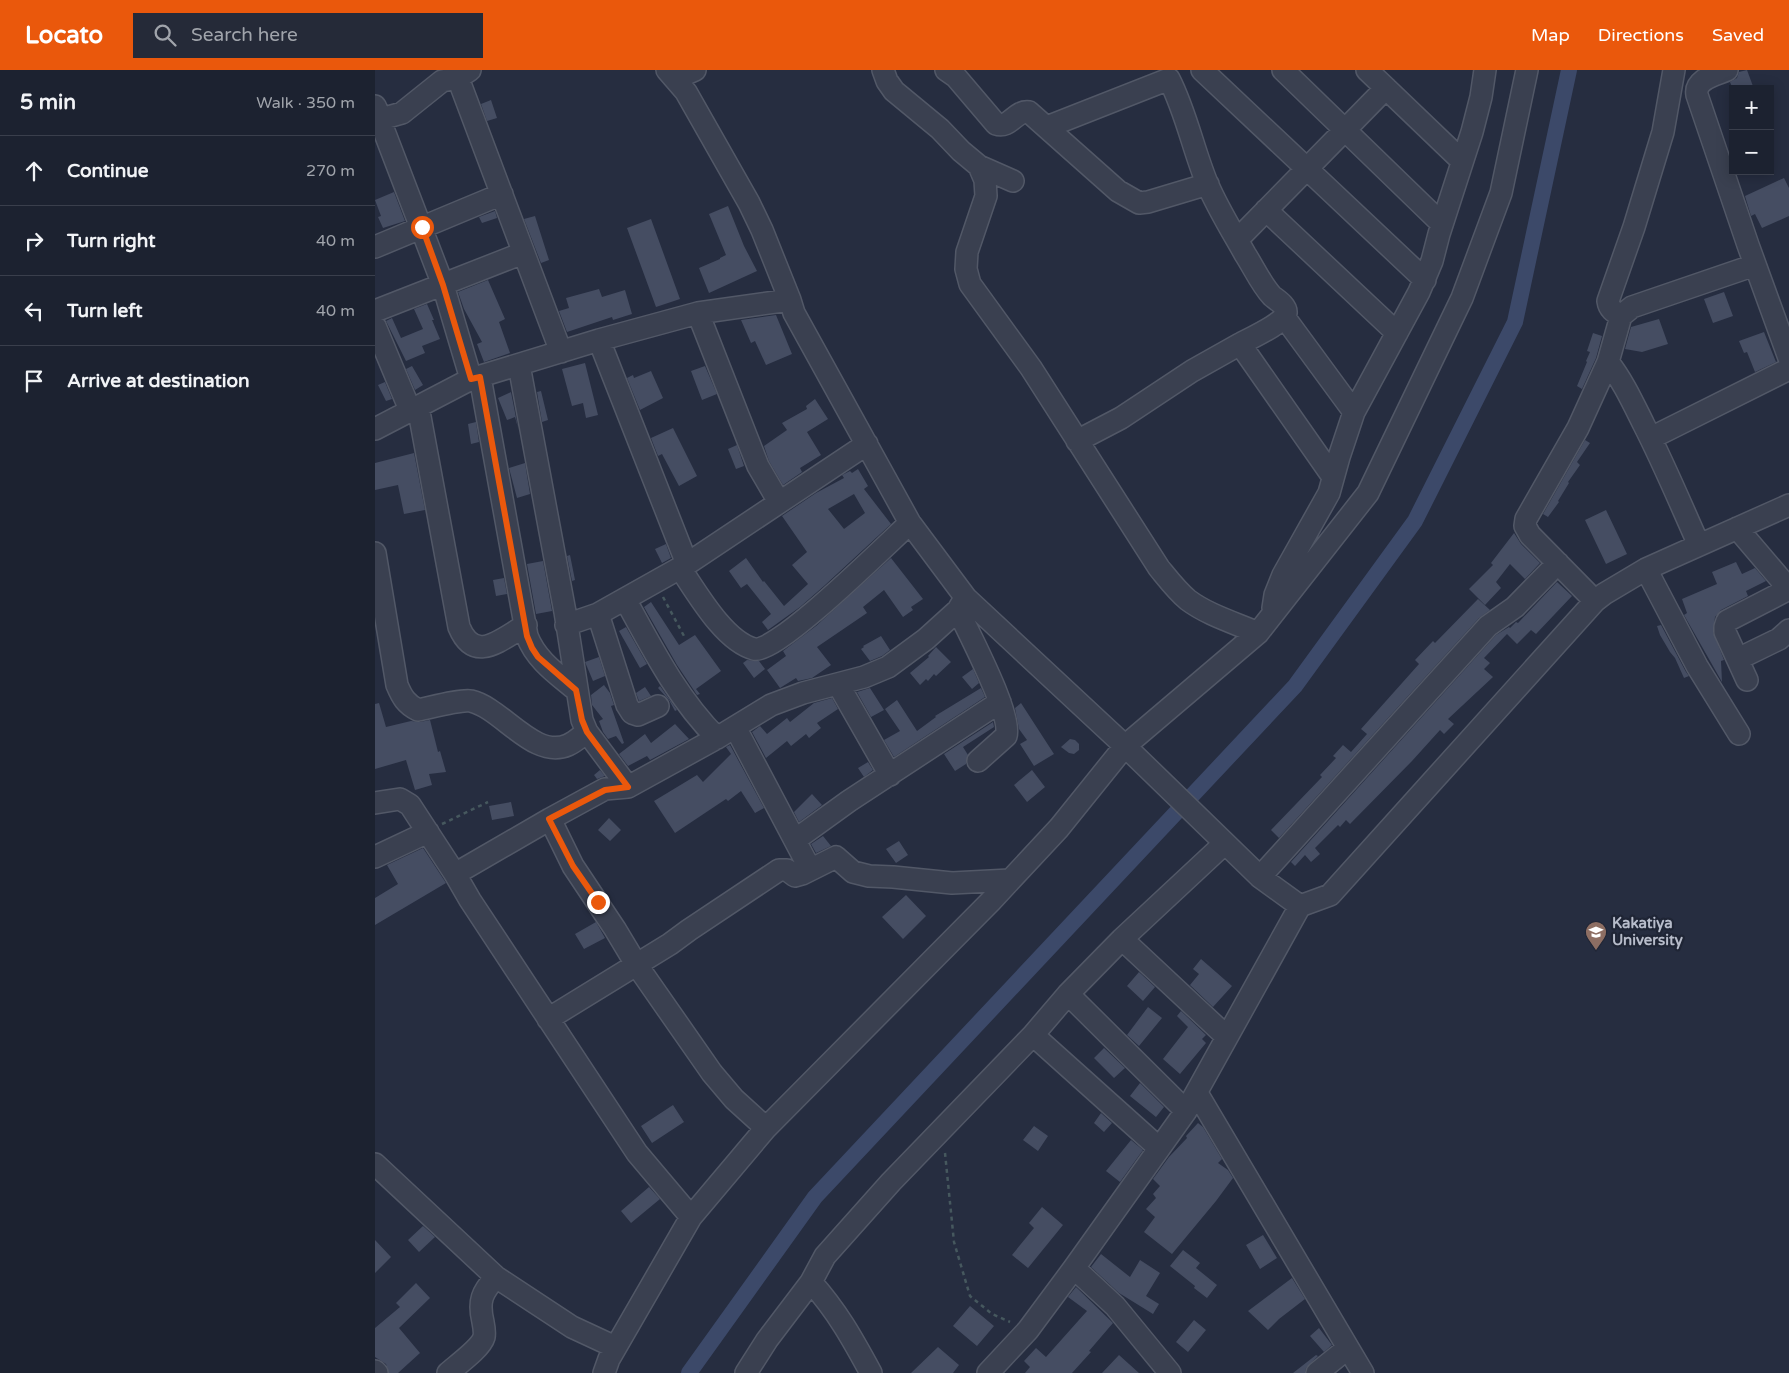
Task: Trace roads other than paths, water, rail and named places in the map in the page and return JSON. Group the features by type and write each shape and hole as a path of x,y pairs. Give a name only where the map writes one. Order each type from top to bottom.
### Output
{"street":[{"path":"695,70 671,75 685,92 749,203 762,230 794,313 910,522 962,604 1007,725 1006,736 978,761"},
{"path":"883,70 887,81 895,90 979,166 1013,181"},
{"path":"946,70 956,77 996,124 1001,126 1007,124 1025,111 1034,115 1119,191 1139,203 1208,184"},
{"path":"1201,70 1425,280"},
{"path":"1283,70 1442,224"},
{"path":"1367,70 1463,161"},
{"path":"1272,615 1275,595 1283,575 1329,493 1354,412 1425,280 1463,161 1481,97 1485,70"},
{"path":"605,1373 615,1347 691,1216 766,1128 991,901 1059,828 1125,746 1258,633 1368,493 1462,298 1501,193 1527,79 1527,70"},
{"path":"1621,316 1612,310 1609,306 1609,301 1663,132 1674,70"},
{"path":"1727,70 1705,79 1696,91 1755,265 1789,358"},
{"path":"561,352 523,253 464,74 442,81 402,113 379,122 422,227 475,378 525,625 532,648 538,657 576,690"},
{"path":"1047,126 1174,74 1177,94 1208,184 1237,240 1271,294 1285,308 1287,313 1285,318 1192,371 1121,418 1077,441"},
{"path":"1237,240 1386,88"},
{"path":"979,166 985,180 986,196 967,252 966,269 970,284 1031,368 1159,568 1173,586 1188,600 1258,633"},
{"path":"375,248 503,194"},
{"path":"1266,210 1397,333"},
{"path":"375,311 523,253"},
{"path":"1595,601 1527,532 1525,526 1526,519 1578,428 1608,362 1621,316 1632,307 1755,265"},
{"path":"375,429 475,378 599,340 698,313 790,300"},
{"path":"698,313 755,460 779,502"},
{"path":"1285,318 1354,412"},
{"path":"375,326 414,408 459,627 463,637 471,645 478,648 487,647 525,625"},
{"path":"599,340 684,566 714,617 725,629 748,646 759,650 768,647 810,616 910,522"},
{"path":"1240,344 1333,477"},
{"path":"1608,362 1626,388 1651,438 1699,545"},
{"path":"519,365 567,625 582,720 587,732 628,787"},
{"path":"1651,438 1789,369"},
{"path":"567,625 598,614 684,566 867,444"},
{"path":"988,1373 1028,1330 1191,1102 1300,906 1330,895 1595,601 1646,569 1789,505"},
{"path":"1737,528 1780,565 1789,589 1727,621 1725,632 1747,680"},
{"path":"375,553 397,685 410,706 418,710 469,701 489,710 533,741 548,747 559,748 570,745 587,732"},
{"path":"1260,877 1488,626 1515,608 1558,563"},
{"path":"1646,569 1697,666 1739,734"},
{"path":"625,599 657,658 692,711 717,738"},
{"path":"455,874 549,819 605,790 628,787 717,738 771,705 787,698 864,677 888,667 926,639 962,604"},
{"path":"962,604 1125,746 1260,877 1300,906"},
{"path":"598,614 627,705 632,713 638,715 658,706"},
{"path":"1738,659 1779,639 1789,630"},
{"path":"838,684 890,775"},
{"path":"795,840 999,702"},
{"path":"735,726 810,869"},
{"path":"375,803 400,799 406,802 428,832 470,900 637,1153 691,1216"},
{"path":"549,819 573,866 636,964 712,1073 734,1099 766,1128"},
{"path":"375,857 428,832"},
{"path":"746,1373 767,1340 811,1282 825,1256 865,1209 1033,1035 1068,994 1219,839"},
{"path":"548,1019 670,944 779,870 787,870 795,876 836,857 853,872 869,876 952,884 1010,880"},
{"path":"1122,939 1227,1037"},
{"path":"1068,994 1191,1102 1363,1373"},
{"path":"1033,1035 1159,1148"},
{"path":"375,1164 496,1277 572,1327 615,1347"},
{"path":"1074,1268 1115,1306 1171,1373"},
{"path":"448,1373 479,1345 484,1338 485,1330 481,1303 484,1290 496,1277"},
{"path":"811,1282 841,1319 871,1373"},
{"path":"1317,1373 1348,1348"}],"waterway":[{"path":"689,1373 815,1197 1295,686 1415,521 1515,322 1569,70"}],"place":[{"name":"Kakatiya University","path":"1596,951"}]}
